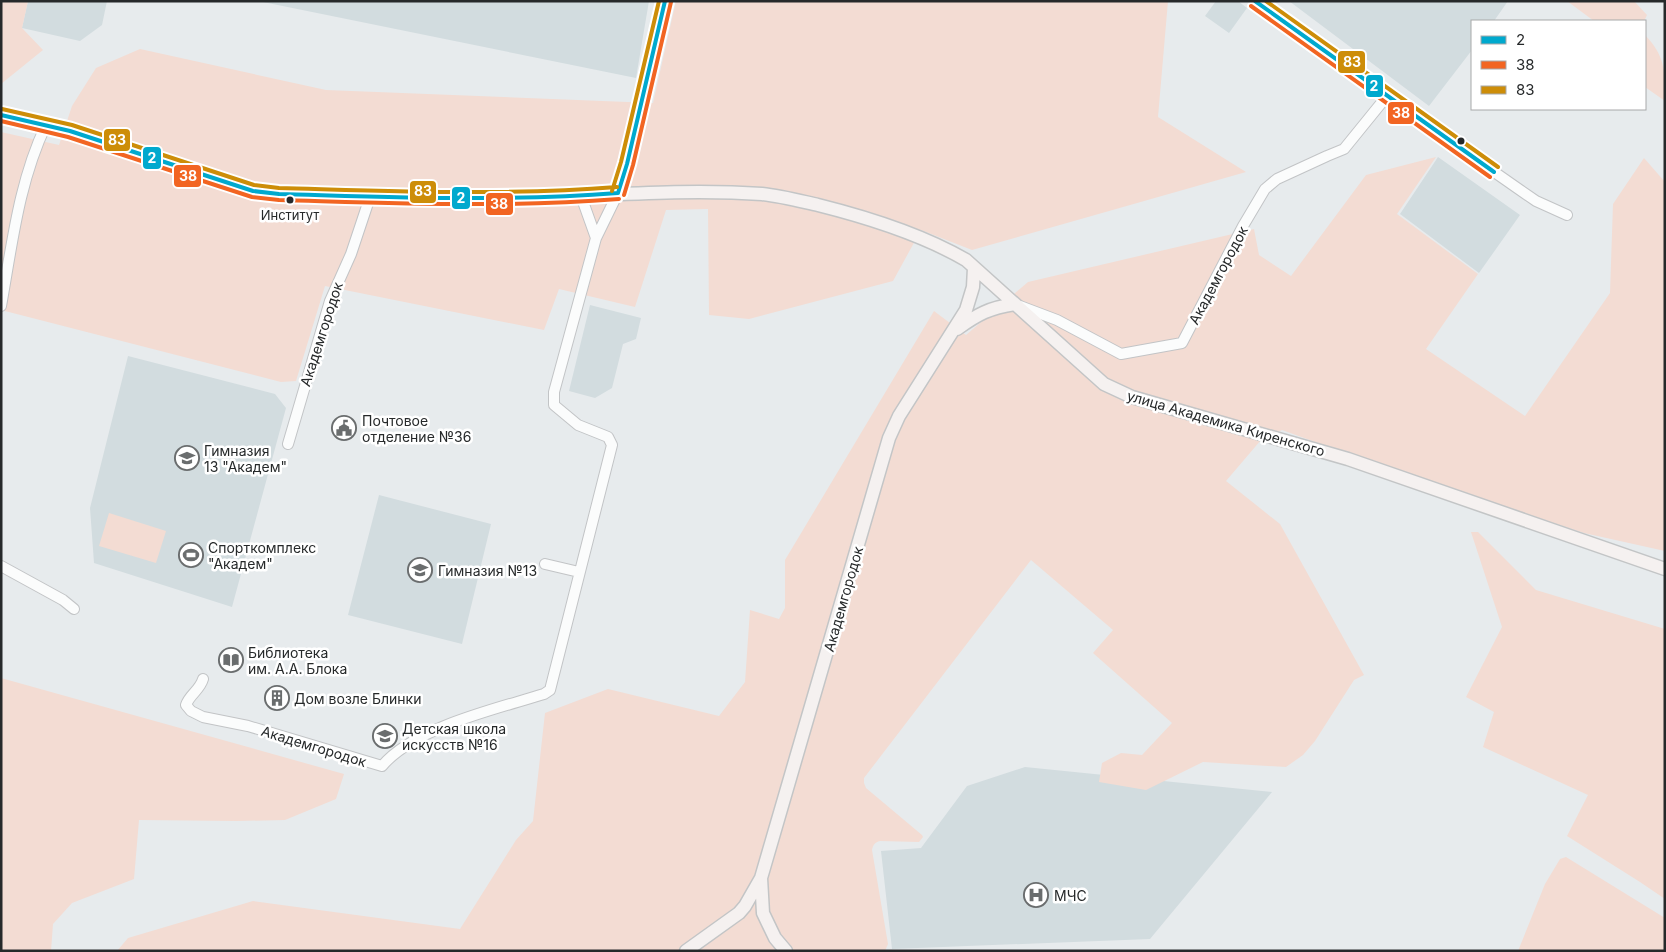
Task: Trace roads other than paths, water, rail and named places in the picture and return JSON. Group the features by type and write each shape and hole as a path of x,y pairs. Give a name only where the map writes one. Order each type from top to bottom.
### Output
{"main road":[{"name":"улица Академика Киренского","path":"1,114 70,131 253,191 279,194 487,199 618,193 764,194 789,198 879,222 952,252 966,260 1104,384 1132,397 1348,459 1665,569"},
{"name":"Академгородок","path":"761,878 889,438 898,416 966,310 974,287 974,268"},
{"path":"953,332 975,316 988,310 1014,304"},
{"path":"686,951 746,906 761,878"},
{"path":"761,878 763,913 775,938 786,951"}],"street":[{"name":"Академгородок","path":"203,679 201,685 187,700 186,705 196,715 248,726 382,766 391,756 431,731 544,694 550,690 612,445 608,437 578,425 554,405 554,392 596,238 618,193 627,164 665,1"},
{"path":"1256,1 1536,201 1568,214"},
{"name":"Академгородок","path":"1014,304 1058,320 1122,354 1182,343 1243,226 1266,189 1277,179 1344,149 1387,96"},
{"path":"1,306 19,208 39,138 46,125"},
{"path":"581,196 596,238"},
{"name":"Академгородок","path":"288,444 330,301 351,254 370,197"},
{"path":"545,564 580,572"},
{"path":"1,566 63,600 74,609"}],"place":[{"name":"Институт","path":"290,200"},
{"name":"Почтовое отделение №36","path":"344,428"},
{"name":"Гимназия 13 \"Академ\"","path":"187,458"},
{"name":"Спорткомплекс \"Академ\"","path":"191,555"},
{"name":"Гимназия №13","path":"420,570"},
{"name":"Библиотека им. А.А. Блока","path":"231,660"},
{"name":"Дом возле Блинки","path":"277,698"},
{"name":"Детская школа искусств №16","path":"385,736"},
{"name":"МЧС","path":"1036,895"}]}
